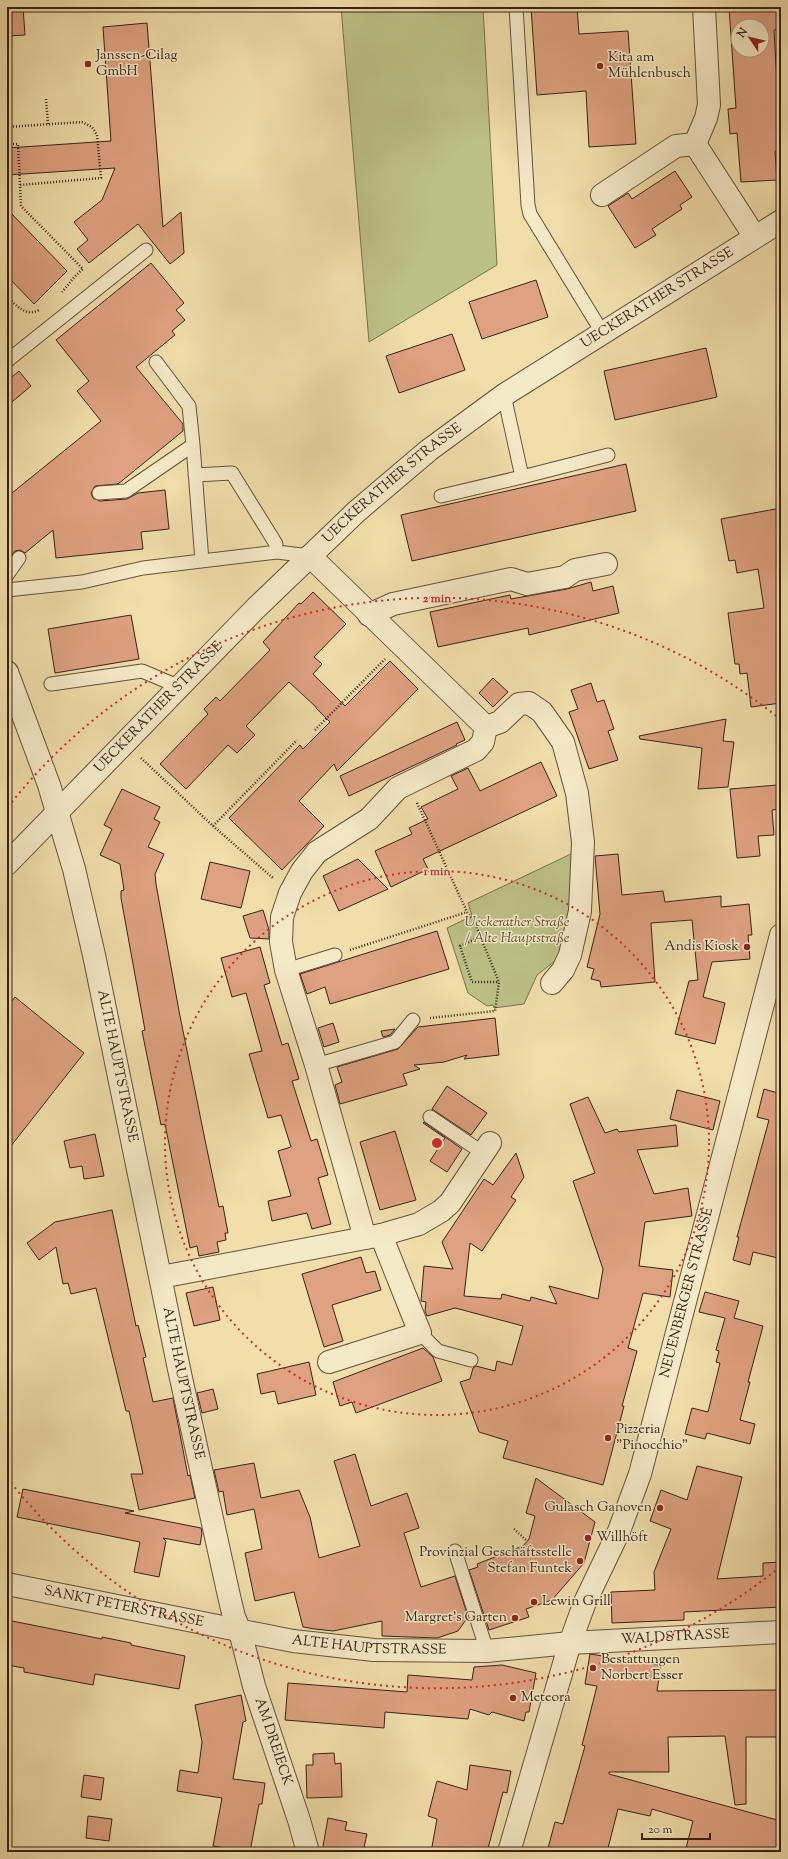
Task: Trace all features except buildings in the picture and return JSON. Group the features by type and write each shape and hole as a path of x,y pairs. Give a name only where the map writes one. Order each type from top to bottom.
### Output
{"street":[{"path":"695,144 706,118 708,105 704,7"},
{"path":"602,195 676,146 695,144"},
{"path":"695,144 755,237"},
{"name":"UECKERATHER STRASSE","path":"7,864 310,556 388,483 466,421 504,395 602,332 781,221"},
{"path":"310,556 369,615 486,727"},
{"path":"369,615 393,604 511,579 527,584 565,577 575,570 606,564"},
{"name":"ALTE HAUPTSTRASSE","path":"7,672 31,733 58,812 74,869 94,955 179,1369 229,1596 234,1617 240,1631 293,1641 374,1650 487,1651 570,1643"},
{"path":"486,727 500,722 515,706 522,702 530,702 536,706 546,716 563,742 577,793 582,842 580,911 570,956 563,970 552,984"},
{"path":"330,1362 420,1333 373,1236 286,970 281,942 281,929 285,905 302,871 317,852 369,819 398,788 407,782 476,750 483,742 486,727"},
{"name":"NEUENBERGER STRASSE","path":"509,1852 570,1643 585,1602 619,1531 640,1474 781,935"},
{"path":"161,1277 373,1236 419,1224 441,1211 460,1189 486,1148"},
{"name":"SANKT PETERSTRASSE","path":"7,1584 240,1631"},
{"name":"AM DREIECK","path":"240,1631 254,1686 300,1820 308,1852"},
{"name":"WALDSTRASSE","path":"570,1643 781,1632"}],"lane":[{"path":"516,7 528,205 530,214 602,332"},
{"path":"7,361 146,250"},
{"path":"156,362 190,406 202,561"},
{"path":"504,395 522,476"},
{"path":"99,493 126,490 193,445"},
{"path":"441,496 608,455"},
{"path":"195,475 232,473 276,544"},
{"path":"7,590 82,582 143,568 277,552 310,556"},
{"path":"7,575 19,558"},
{"path":"51,684 142,671 180,687"},
{"path":"286,970 335,955"},
{"path":"316,1065 395,1042 413,1020"},
{"path":"430,1117 486,1148"},
{"path":"420,1333 438,1351 471,1360"},
{"path":"455,1551 487,1651"}],"path":[{"path":"46,99 48,124"},
{"path":"7,127 82,122 92,127 97,135 101,178 20,185"},
{"path":"7,144 18,144 21,206 83,269 59,294"},
{"path":"7,297 23,311 34,313 43,308"},
{"path":"315,730 400,644"},
{"path":"213,826 297,740"},
{"path":"126,743 213,826 290,893"},
{"path":"407,782 467,912 474,921 499,982 494,1011 413,1020"},
{"path":"335,955 467,912"},
{"path":"480,937 460,946 472,982 499,982"},
{"path":"514,1529 527,1542"}],"green space":[{"path":"341,7 483,7 497,265 369,342"},
{"name":"Ueckerather Straße / Alte Hauptstraße","path":"573,853 571,910 560,957 537,975 524,1004 494,1008 493,1005 487,1006 468,993 447,928 472,916 468,903"}],"place":[{"name":"Janssen-Cilag GmbH","path":"88,64"},
{"name":"Kita am Mühlenbusch","path":"600,66"},
{"name":"Andis Kiosk","path":"747,947"},
{"name":"Pizzeria \"Pinocchio\"","path":"608,1438"},
{"name":"Gulasch Ganoven","path":"660,1508"},
{"name":"Willhöft","path":"588,1538"},
{"name":"Provinzial Geschäftsstelle Stefan Funtek","path":"580,1561"},
{"name":"Lewin Grill","path":"534,1602"},
{"name":"Margret’s Garten","path":"515,1618"},
{"name":"Bestattungen Norbert Esser","path":"593,1668"},
{"name":"Meteora","path":"513,1698"}]}
